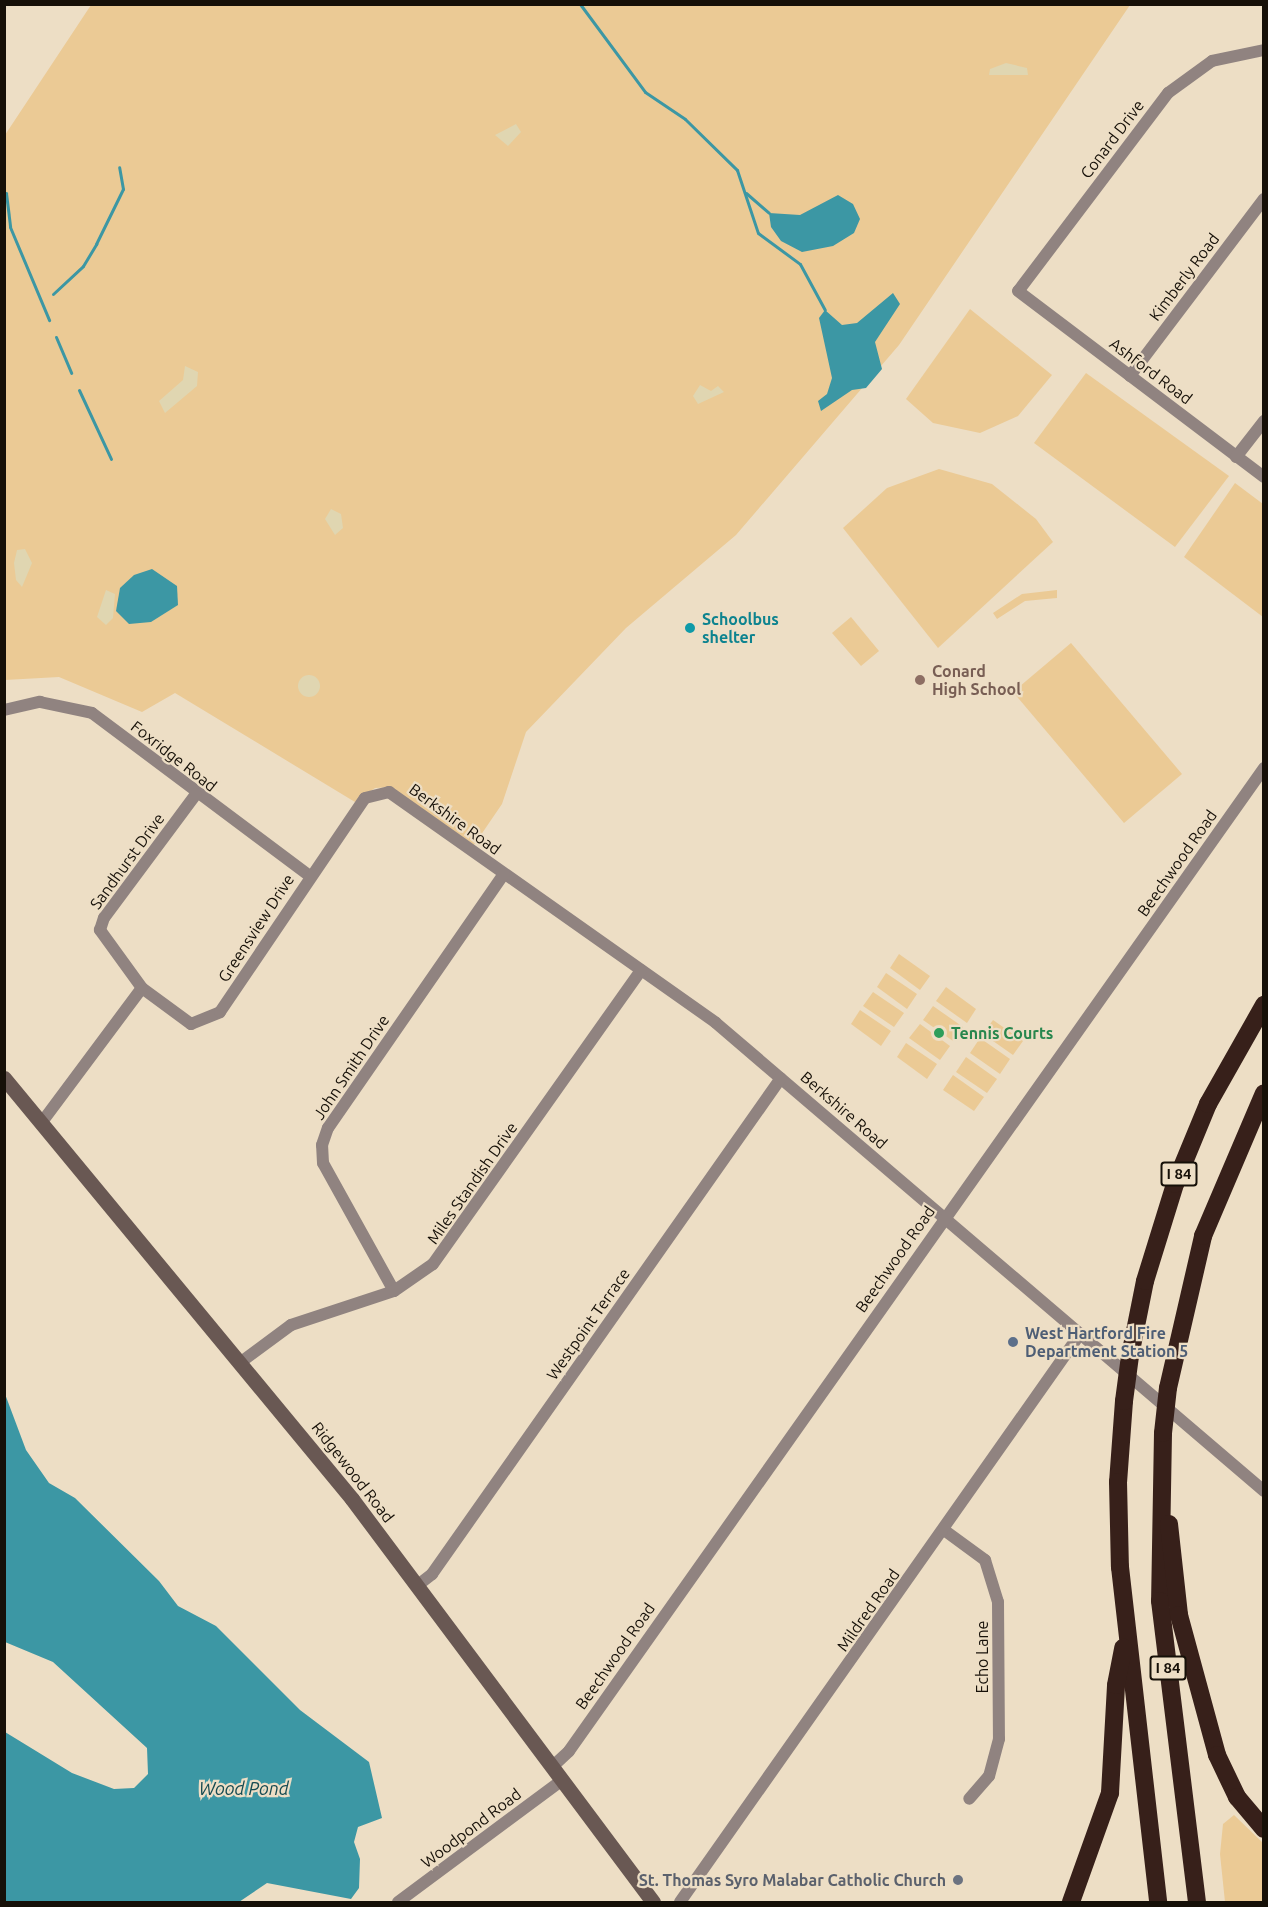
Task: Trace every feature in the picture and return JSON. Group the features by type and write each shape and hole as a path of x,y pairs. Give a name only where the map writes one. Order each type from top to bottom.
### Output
{"highway":[{"name":"I 84","path":"1158,1902 1126,1635 1118,1516 1124,1401 1130,1356 1145,1281 1178,1176 1212,1097 1263,1005"},
{"name":"I 84","path":"1197,1902 1160,1601 1161,1455 1168,1388 1203,1236 1263,1093"},
{"path":"1161,1455 1177,1605 1192,1669 1226,1777 1263,1829"},
{"path":"1071,1902 1110,1794 1116,1685 1126,1635"}],"main road":[{"name":"Ridgewood Road","path":"4,1078 241,1362 418,1586 653,1902"}],"street":[{"name":"Conard Drive","path":"1018,291 1168,93 1212,61 1263,50"},
{"name":"Kimberly Road","path":"1130,376 1263,199"},
{"name":"Ashford Road","path":"1018,291 1263,477"},
{"path":"1236,457 1263,421"},
{"name":"Foxridge Road","path":"4,710 40,702 92,713 196,794 310,876"},
{"name":"Beechwood Road","path":"552,1767 569,1751 1263,768"},
{"name":"Berkshire Road","path":"378,793 389,792 641,970 781,1078 1263,1491"},
{"name":"Greensview Drive","path":"142,988 191,1024 220,1012 365,798 378,793"},
{"name":"Sandhurst Drive","path":"142,988 100,930 104,918 196,794"},
{"name":"John Smith Drive","path":"394,1291 323,1163 322,1145 328,1128 504,874"},
{"name":"Miles Standish Drive","path":"241,1362 291,1325 394,1291 444,1253 641,970"},
{"path":"42,1122 142,988"},
{"name":"Westpoint Terrace","path":"418,1586 432,1574 781,1078"},
{"name":"Mildred Road","path":"680,1902 1080,1334"},
{"name":"Echo Lane","path":"944,1530 985,1560 998,1602 999,1739 989,1776 969,1799"},
{"name":"Woodpond Road","path":"399,1902 562,1780"}],"shaded area":[{"path":"91,5 1130,5 899,345 736,535 626,628 526,732 502,804 474,845 391,787 375,788 355,802 175,693 142,712 59,677 5,680 5,135"},
{"path":"970,309 1052,375 1018,416 980,433 933,423 906,399"},
{"path":"1086,373 1229,476 1175,547 1034,443"},
{"path":"939,469 992,484 1036,519 1053,542 938,648 843,528 887,488"},
{"path":"1235,483 1263,504 1263,617 1184,557"},
{"path":"1057,590 1057,598 1025,601 997,619 993,613 1022,594"},
{"path":"851,617 879,651 861,666 832,633"},
{"path":"1071,643 1182,774 1124,823 1013,692"},
{"path":"899,954 930,976 920,990 890,968"},
{"path":"886,973 917,994 907,1009 877,987"},
{"path":"946,987 976,1009 967,1023 936,1001"},
{"path":"873,992 904,1013 894,1027 863,1006"},
{"path":"933,1006 963,1027 953,1041 923,1020"},
{"path":"860,1010 891,1031 881,1046 851,1024"},
{"path":"993,1020 1023,1041 1013,1055 983,1034"},
{"path":"920,1024 950,1046 940,1060 909,1038"},
{"path":"980,1038 1010,1059 1000,1074 970,1053"},
{"path":"906,1043 937,1064 927,1079 897,1057"},
{"path":"966,1057 997,1079 987,1093 956,1072"},
{"path":"953,1075 984,1097 974,1111 943,1090"},
{"path":"1234,1815 1263,1843 1263,1902 1225,1902 1220,1854 1223,1824"}],"sand":[{"path":"1006,63 1027,68 1028,75 989,75 990,69"},
{"path":"516,124 521,132 508,146 495,135"},
{"path":"185,366 198,372 197,386 165,413 159,401 183,380"},
{"path":"700,385 711,391 718,386 724,392 698,404 693,396"},
{"path":"331,509 341,514 343,528 335,535 325,519"},
{"path":"25,549 32,563 22,587 16,580 14,563 17,550"},
{"path":"106,590 115,594 113,618 106,625 97,617"},
{"path":"309,675 317,678 320,686 317,694 309,697 301,694 298,686 301,678"}],"water":[{"path":"838,195 853,204 860,219 854,233 833,246 802,252 781,241 771,227 769,213 800,215"},
{"path":"893,293 900,304 875,342 882,369 866,388 852,390 821,411 818,401 827,394 832,378 819,318 825,310 842,325 857,323"},
{"path":"152,569 177,586 178,605 151,622 129,624 116,611 120,588 134,575"},
{"name":"Wood Pond","path":"5,1394 26,1450 49,1483 75,1498 159,1581 178,1606 216,1626 300,1710 369,1762 382,1818 358,1827 354,1842 360,1859 359,1888 351,1899 267,1883 239,1902 5,1902 5,1732 72,1773 114,1789 134,1788 148,1774 147,1748 53,1662 5,1642"}],"waterway":[{"path":"580,4 645,92 685,119 737,170 758,233 800,264 825,310"},
{"path":"53,294 83,266 96,244 123,189 119,167"},
{"path":"6,193 10,227 49,320"},
{"path":"746,193 769,213"},
{"path":"56,337 71,373"},
{"path":"79,390 111,459"}],"place":[{"name":"Schoolbus shelter","path":"690,628"},
{"name":"Conard High School","path":"920,680"},
{"name":"Tennis Courts","path":"939,1033"},
{"name":"West Hartford Fire Department Station 5","path":"1013,1342"},
{"name":"St. Thomas Syro Malabar Catholic Church","path":"958,1880"}]}
